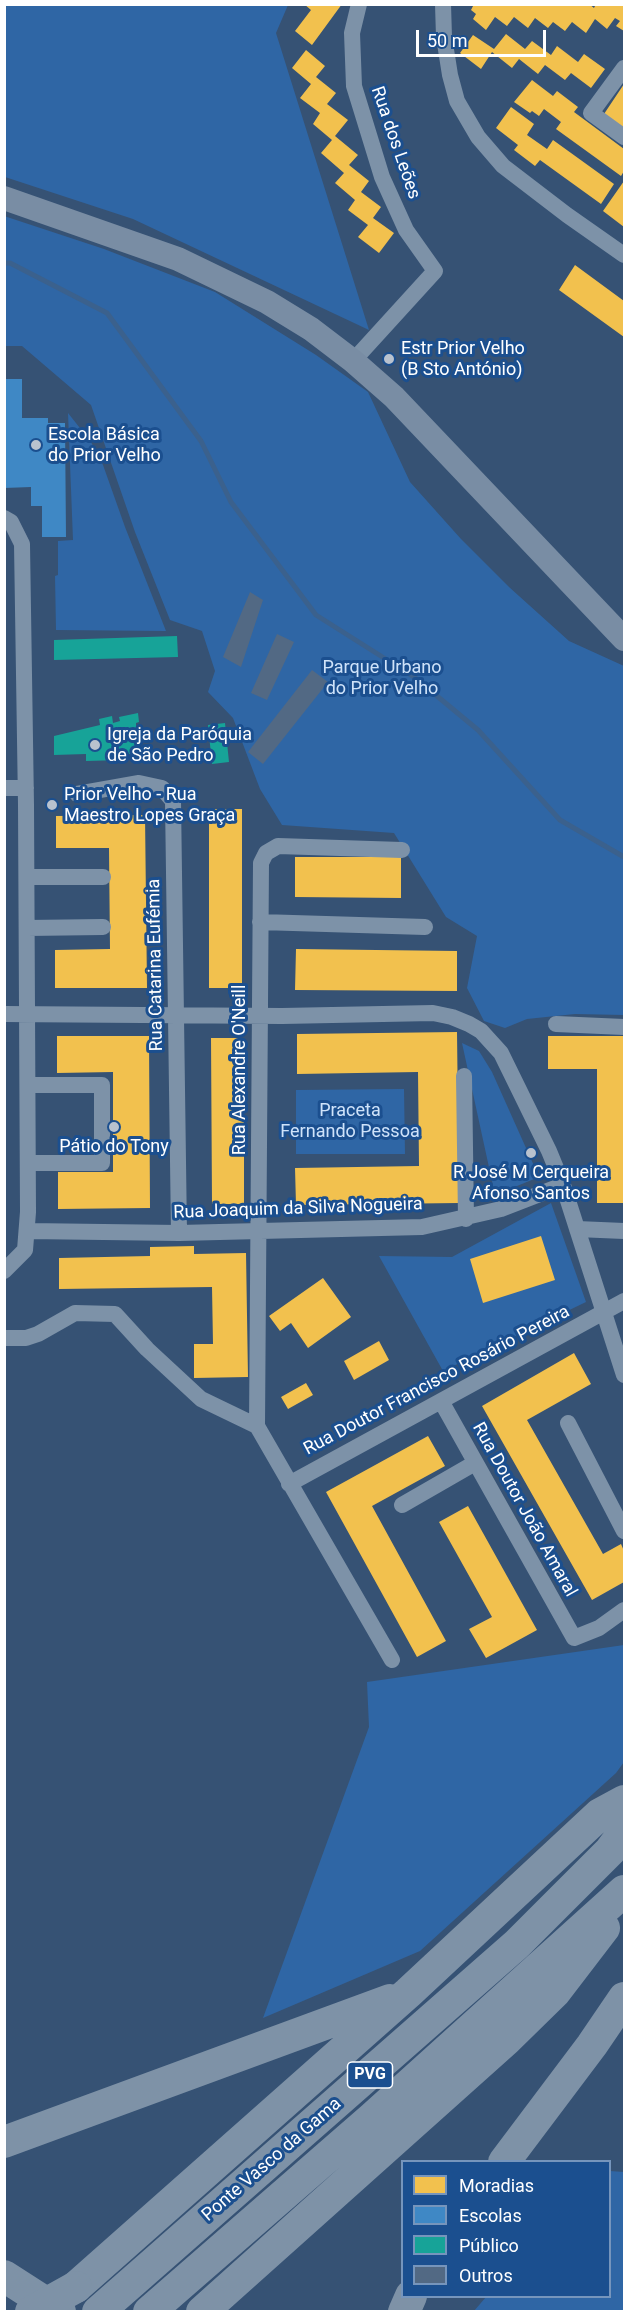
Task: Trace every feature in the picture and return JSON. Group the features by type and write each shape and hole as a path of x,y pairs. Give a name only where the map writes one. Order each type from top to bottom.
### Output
{"highway":[{"path":"49,2312 68,2299 408,1994 600,1814 624,1801"},
{"name":"Ponte Vasco da Gama","path":"101,2309 517,1944 610,1851 624,1832"},
{"name":"Ponte Vasco da Gama","path":"149,2312 372,2118 624,1891"},
{"path":"201,2312 381,2153 555,1992 624,1902"},
{"path":"4,2142 408,1994"},
{"path":"506,2160 592,2045 624,1998"},
{"path":"4,2276 68,2299"},
{"path":"404,2312 410,2298"},
{"path":"31,2312 68,2299"}],"street":[{"name":"Rua dos Leões","path":"353,361 435,271 406,230 381,177 354,86 352,33 359,4"},
{"path":"443,4 443,30 450,75 458,101 477,137 503,166 624,255"},
{"path":"624,68 591,113 624,138"},
{"path":"4,198 178,259 267,302 311,329 353,361 407,410 624,639"},
{"path":"4,518 10,522 22,544 28,1014 28,1231 25,1250 4,1271"},
{"name":"Rua Catarina Eufémia","path":"77,794 139,783 162,788 173,801 179,1233"},
{"path":"4,788 26,788"},
{"name":"Rua Alexandre O'Neill","path":"257,1426 262,857 270,850 285,846 402,850"},
{"path":"27,877 103,877"},
{"path":"260,922 425,927"},
{"path":"27,928 103,927"},
{"path":"4,1014 433,1013 469,1024 481,1032 501,1053 563,1185 624,1375"},
{"path":"556,1024 624,1027"},
{"path":"464,1076 466,1218"},
{"path":"28,1084 102,1085 102,1163 28,1163"},
{"name":"Rua Joaquim da Silva Nogueira","path":"28,1231 179,1233 422,1227 501,1209 563,1185"},
{"path":"577,1229 624,1231"},
{"name":"Rua Doutor Francisco Rosário Pereira","path":"289,1484 624,1301"},
{"path":"4,1338 26,1338 38,1334 75,1313 111,1313 117,1316 147,1349 201,1399 257,1426 392,1660"},
{"name":"Rua Doutor João Amaral","path":"441,1401 574,1638 599,1628 624,1610"},
{"path":"568,1423 624,1531"},
{"path":"402,1505 475,1463"}],"green space":[{"path":"5,4 288,5 276,33 369,330 133,219 5,177"},
{"name":"Parque Urbano do Prior Velho","path":"4,216 104,249 215,292 316,355 368,392 410,482 461,539 509,587 569,641 624,666 624,1015 575,1014 527,1019 505,1028 484,1021 467,988 477,936 446,917 394,833 282,825 260,789 233,718 208,692 215,671 202,631 170,620 135,532 91,405 22,346 5,346"},
{"path":"68,413 91,442 103,465 166,631 56,630 55,576 58,575 58,541 73,540"},
{"path":"462,1043 479,1051 492,1072 539,1177 495,1195"},
{"name":"Praceta Fernando Pessoa","path":"404,1089 405,1154 296,1154 296,1090"},
{"path":"551,1203 586,1302 443,1371 379,1256 452,1257"},
{"path":"624,1645 624,1762 616,1773 420,1951 263,2018 369,1727 367,1682"},
{"path":"611,2171 624,2172 624,2311 474,2311 485,2298 611,2298"}],"building: Moradias":[{"path":"304,4 342,4 312,45 295,31 311,10"},
{"path":"474,4 589,4 594,8 596,4 616,6 624,4 624,31 616,26 620,21 615,18 607,29 595,19 586,33 572,22 565,31 553,22 548,28 535,18 528,28 514,17 507,26 495,17 486,30 473,19 476,14 471,10"},
{"path":"506,34 525,49 532,41 551,55 557,46 578,62 584,54 605,69 591,88 571,73 565,80 545,65 538,74 519,59 512,68 492,52 481,69 460,53 473,35 494,49"},
{"path":"306,50 325,66 316,77 336,93 327,104 348,120 335,136 358,155 349,165 369,181 361,192 381,207 373,218 394,233 379,253 358,237 368,225 348,210 355,200 335,183 344,173 321,153 332,140 313,124 320,113 300,98 311,84 292,68"},
{"path":"532,80 553,96 557,91 578,107 574,112 624,149 624,171 621,176 556,129 561,122 544,109 539,116 514,102"},
{"path":"624,84 624,129 604,114"},
{"path":"511,107 534,124 527,135 547,149 553,140 614,184 601,204 540,160 535,166 514,150 518,145 496,128"},
{"path":"624,181 624,227 603,211"},
{"path":"575,265 624,301 624,337 559,290"},
{"path":"209,809 242,809 242,988 209,988"},
{"path":"145,815 147,988 55,988 55,950 110,949 109,848 56,848 56,816"},
{"path":"295,857 401,857 401,898 295,897"},
{"path":"296,949 457,951 457,991 295,990"},
{"path":"457,1032 459,1203 296,1205 295,1168 419,1166 418,1072 297,1074 297,1034"},
{"path":"57,1036 149,1036 150,1208 58,1209 58,1172 113,1172 113,1072 57,1073"},
{"path":"548,1036 624,1036 624,1203 597,1203 597,1069 548,1069"},
{"path":"211,1038 244,1038 244,1204 212,1204"},
{"path":"541,1236 555,1280 483,1303 470,1259"},
{"path":"194,1246 194,1254 246,1253 248,1377 194,1378 194,1344 213,1344 212,1287 59,1289 59,1258 150,1256 150,1247"},
{"path":"323,1278 351,1317 308,1348 291,1323 280,1331 269,1316"},
{"path":"379,1341 389,1360 354,1380 344,1361"},
{"path":"574,1353 591,1384 527,1420 603,1554 621,1544 624,1551 624,1582 592,1600 482,1406"},
{"path":"306,1383 313,1395 288,1409 281,1397"},
{"path":"428,1436 445,1466 372,1506 446,1641 417,1657 326,1492"},
{"path":"468,1506 537,1630 486,1658 469,1629 492,1617 439,1522"}],"building: Escolas":[{"name":"Escola Básica do Prior Velho","path":"4,379 22,379 22,418 48,418 48,423 65,423 66,537 42,537 42,506 31,506 31,487 4,488"}],"building: Público":[{"path":"177,636 178,657 54,660 54,640"},
{"name":"Igreja da Paróquia de São Pedro","path":"138,713 136,754 123,754 123,760 86,761 86,754 54,755 54,736 100,725 99,719 112,716 113,723 120,721 119,717"},
{"path":"225,723 229,762 212,764 208,725"}],"building: Outros":[{"path":"250,592 263,600 241,667 223,657"},
{"path":"277,634 294,642 267,700 251,693"},
{"path":"312,670 328,682 263,764 248,752"}],"waterway":[{"path":"4,263 10,263 107,313 201,441 231,502 316,615 414,677 478,730 560,820 624,857"}],"place":[{"name":"Estr Prior Velho (B Sto António)","path":"389,359"},
{"name":"Escola Básica do Prior Velho","path":"36,445"},
{"name":"Igreja da Paróquia de São Pedro","path":"95,745"},
{"name":"Prior Velho - Rua Maestro Lopes Graça","path":"52,805"},
{"name":"Pátio do Tony","path":"114,1127"},
{"name":"R José M Cerqueira Afonso Santos","path":"531,1153"}]}
